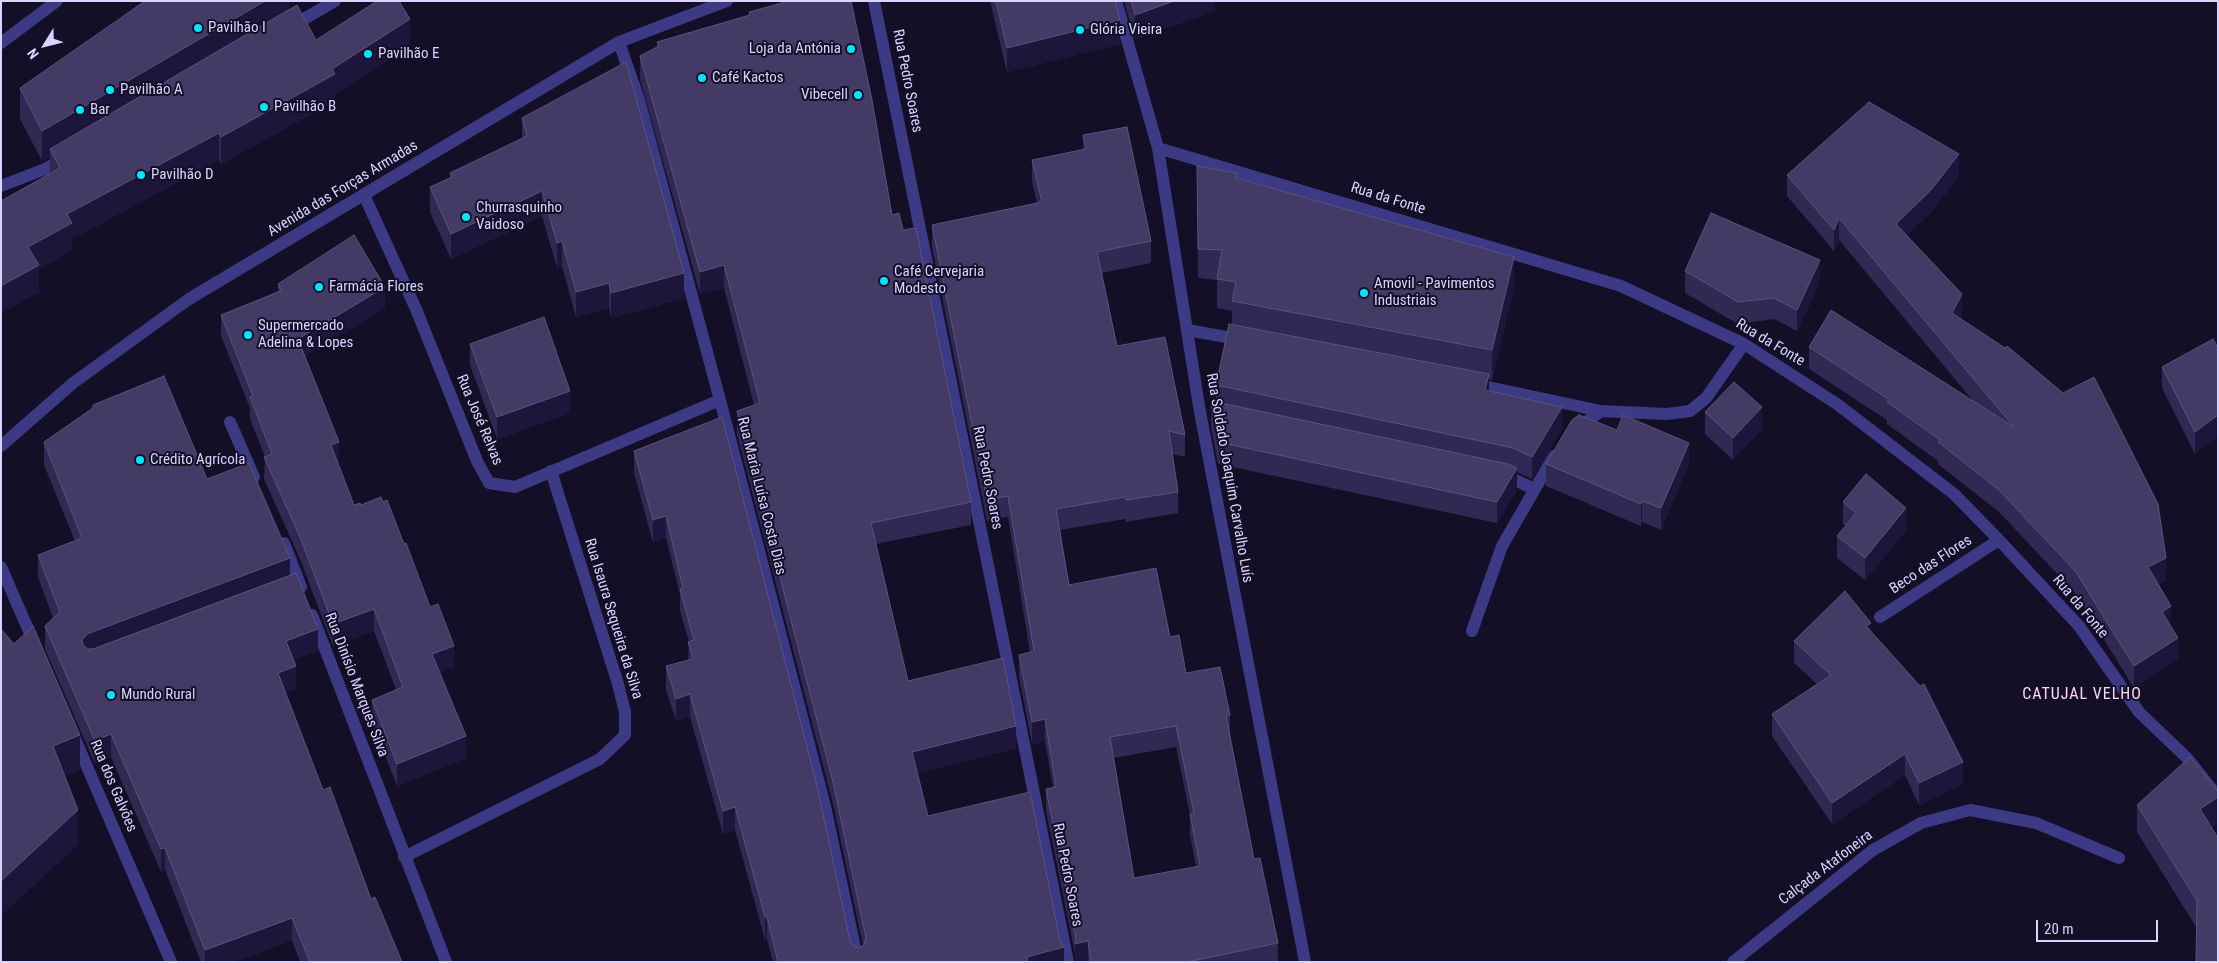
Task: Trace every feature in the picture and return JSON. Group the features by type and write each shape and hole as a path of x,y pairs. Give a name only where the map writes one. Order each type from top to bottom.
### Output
{"street":[{"path":"1,44 57,1"},
{"path":"275,36 335,1"},
{"name":"Avenida das Forças Armadas","path":"1,446 74,383 189,299 619,42 727,1"},
{"name":"Rua Pedro Soares","path":"874,1 1068,962"},
{"name":"Rua Soldado Joaquim Carvalho Luís","path":"1116,1 1158,148 1187,330 1305,962"},
{"name":"Rua Maria Luísa Costa Dias","path":"619,42 638,100 720,400 825,806 858,962"},
{"name":"Rua da Fonte","path":"1158,148 1621,286 1744,344 1837,404 1954,494 2079,626 2139,712 2187,758 2218,798"},
{"path":"1,186 45,169 70,154"},
{"name":"Rua José Relvas","path":"364,195 416,309 477,462 489,483 515,487 720,400"},
{"path":"1187,330 1254,342"},
{"path":"1457,381 1601,411 1667,414 1690,411 1706,398 1744,344"},
{"path":"1472,631 1502,546 1563,440 1601,411"},
{"path":"230,422 261,492"},
{"name":"Rua Isaura Sequeira da Silva","path":"404,858 600,759 625,735 625,712 618,684 551,471"},
{"path":"1491,474 1511,478 1534,490"},
{"name":"Rua Dinísio Marques Silva","path":"280,535 295,586 446,962"},
{"name":"Beco das Flores","path":"1880,617 1999,540"},
{"path":"1,568 40,656"},
{"name":"Rua dos Galvões","path":"67,718 171,962"},
{"name":"Calçada Atafoneira","path":"1733,962 1873,850 1921,823 1970,810 2036,823 2119,858"}],"building":[{"path":"145,1 265,1 42,131 20,88"},
{"path":"377,1 399,1 410,19 332,69 335,74 221,137 219,133 67,214 72,223 28,247 39,265 1,286 1,201 60,168 50,149 297,5 316,40"},
{"path":"789,1 851,1 872,100 892,215 899,213 903,230 916,228 971,502 871,523 908,681 1003,658 1016,726 912,752 928,816 1030,792 1060,941 1064,947 1027,957 1028,962 778,962 735,807 723,811 690,694 676,699 666,666 693,659 688,642 694,640 680,589 683,588 666,516 653,520 634,451 722,417 817,786 850,941 852,945 859,948 864,945 866,938 833,782 737,411 760,403 724,265 700,272 640,56 659,46 657,42 750,15 749,12"},
{"path":"996,1 1115,1 1120,20 1007,48"},
{"path":"1131,1 1174,1 1135,15"},
{"path":"626,62 684,273 611,293 609,283 576,292 562,241 557,243 542,191 451,234 430,187 452,177 450,173 527,136 522,118"},
{"path":"1869,102 1959,154 1931,190 1896,224 1962,294 1952,313 2005,348 2007,346 2063,393 2094,377 2158,504 2166,558 2148,567 2171,606 2162,612 2178,638 2134,666 2076,572 1999,490 1938,442 1940,440 1887,402 1890,400 1809,347 1831,310 2014,427 1839,218 1834,230 1787,175"},
{"path":"1127,127 1151,241 1097,252 1117,346 1165,337 1185,435 1169,431 1178,492 1126,500 1125,497 1056,509 1069,585 1156,568 1170,637 1179,635 1186,673 1220,667 1230,715 1226,716 1254,859 1260,858 1278,943 1187,962 1091,962 1088,941 1075,944 1076,939 1046,789 1056,787 1045,719 1032,722 1019,655 1034,651 1008,496 987,500 932,225 1042,202 1032,160 1086,149 1083,135","holes":["1176,726 1194,813 1190,814 1200,866 1134,878 1110,737"]},
{"path":"1197,166 1237,173 1236,178 1514,257 1492,350 1232,301 1236,282 1217,279 1222,250 1198,249"},
{"path":"1711,213 1820,260 1797,310 1774,298 1738,302 1685,271"},
{"path":"354,235 385,287 298,339 339,442 331,445 354,505 360,503 361,505 381,497 383,502 387,500 404,544 406,543 430,607 438,604 454,646 432,654 466,736 397,764 372,700 403,687 374,609 333,624 300,537 264,457 272,454 250,397 253,396 221,315 281,291 278,284"},
{"path":"544,317 570,391 497,417 470,344"},
{"path":"1229,324 1489,374 1485,390 1562,407 1532,457 1513,448 1216,385"},
{"path":"2213,339 2218,348 2218,415 2195,432 2162,367"},
{"path":"164,376 207,479 249,463 290,558 87,634 82,640 83,645 88,649 93,649 296,573 318,629 286,641 296,666 278,673 323,790 330,787 371,899 375,897 402,962 310,962 292,918 205,950 165,848 161,849 111,734 95,741 45,626 60,612 38,555 82,538 44,442 93,408 93,405"},
{"path":"1734,382 1762,407 1733,438 1705,412"},
{"path":"1212,401 1508,464 1517,468 1497,502 1218,442 1211,406"},
{"path":"1579,415 1617,430 1623,415 1689,443 1661,508 1642,501 1641,504 1546,464 1572,420"},
{"path":"1866,474 1906,508 1865,558 1837,536 1856,513 1843,502"},
{"path":"1845,591 1871,623 1866,626 1920,686 1924,684 1963,762 1919,783 1905,754 1832,803 1772,714 1831,675 1794,641"},
{"path":"33,626 80,735 53,746 78,810 1,881 1,629 14,644"},
{"path":"2190,757 2218,791 2218,797 2200,809 2218,838 2218,962 2196,962 2197,901 2137,805"}],"place":[{"name":"Pavilhão I","path":"198,28"},
{"name":"Glória Vieira","path":"1080,30"},
{"name":"Loja da Antónia","path":"851,49"},
{"name":"Pavilhão E","path":"368,54"},
{"name":"Café Kactos","path":"702,78"},
{"name":"Pavilhão A","path":"110,90"},
{"name":"Vibecell","path":"858,95"},
{"name":"Pavilhão B","path":"264,107"},
{"name":"Bar","path":"80,110"},
{"name":"Pavilhão D","path":"141,175"},
{"name":"Churrasquinho Vaidoso","path":"466,217"},
{"name":"Café Cervejaria Modesto","path":"884,281"},
{"name":"Farmácia Flores","path":"319,287"},
{"name":"Amovil - Pavimentos Industriais","path":"1364,293"},
{"name":"Supermercado Adelina & Lopes","path":"248,335"},
{"name":"Crédito Agrícola","path":"140,460"},
{"name":"Mundo Rural","path":"111,695"}],"district":[{"name":"CATUJAL VELHO","path":"2082,695"}]}
